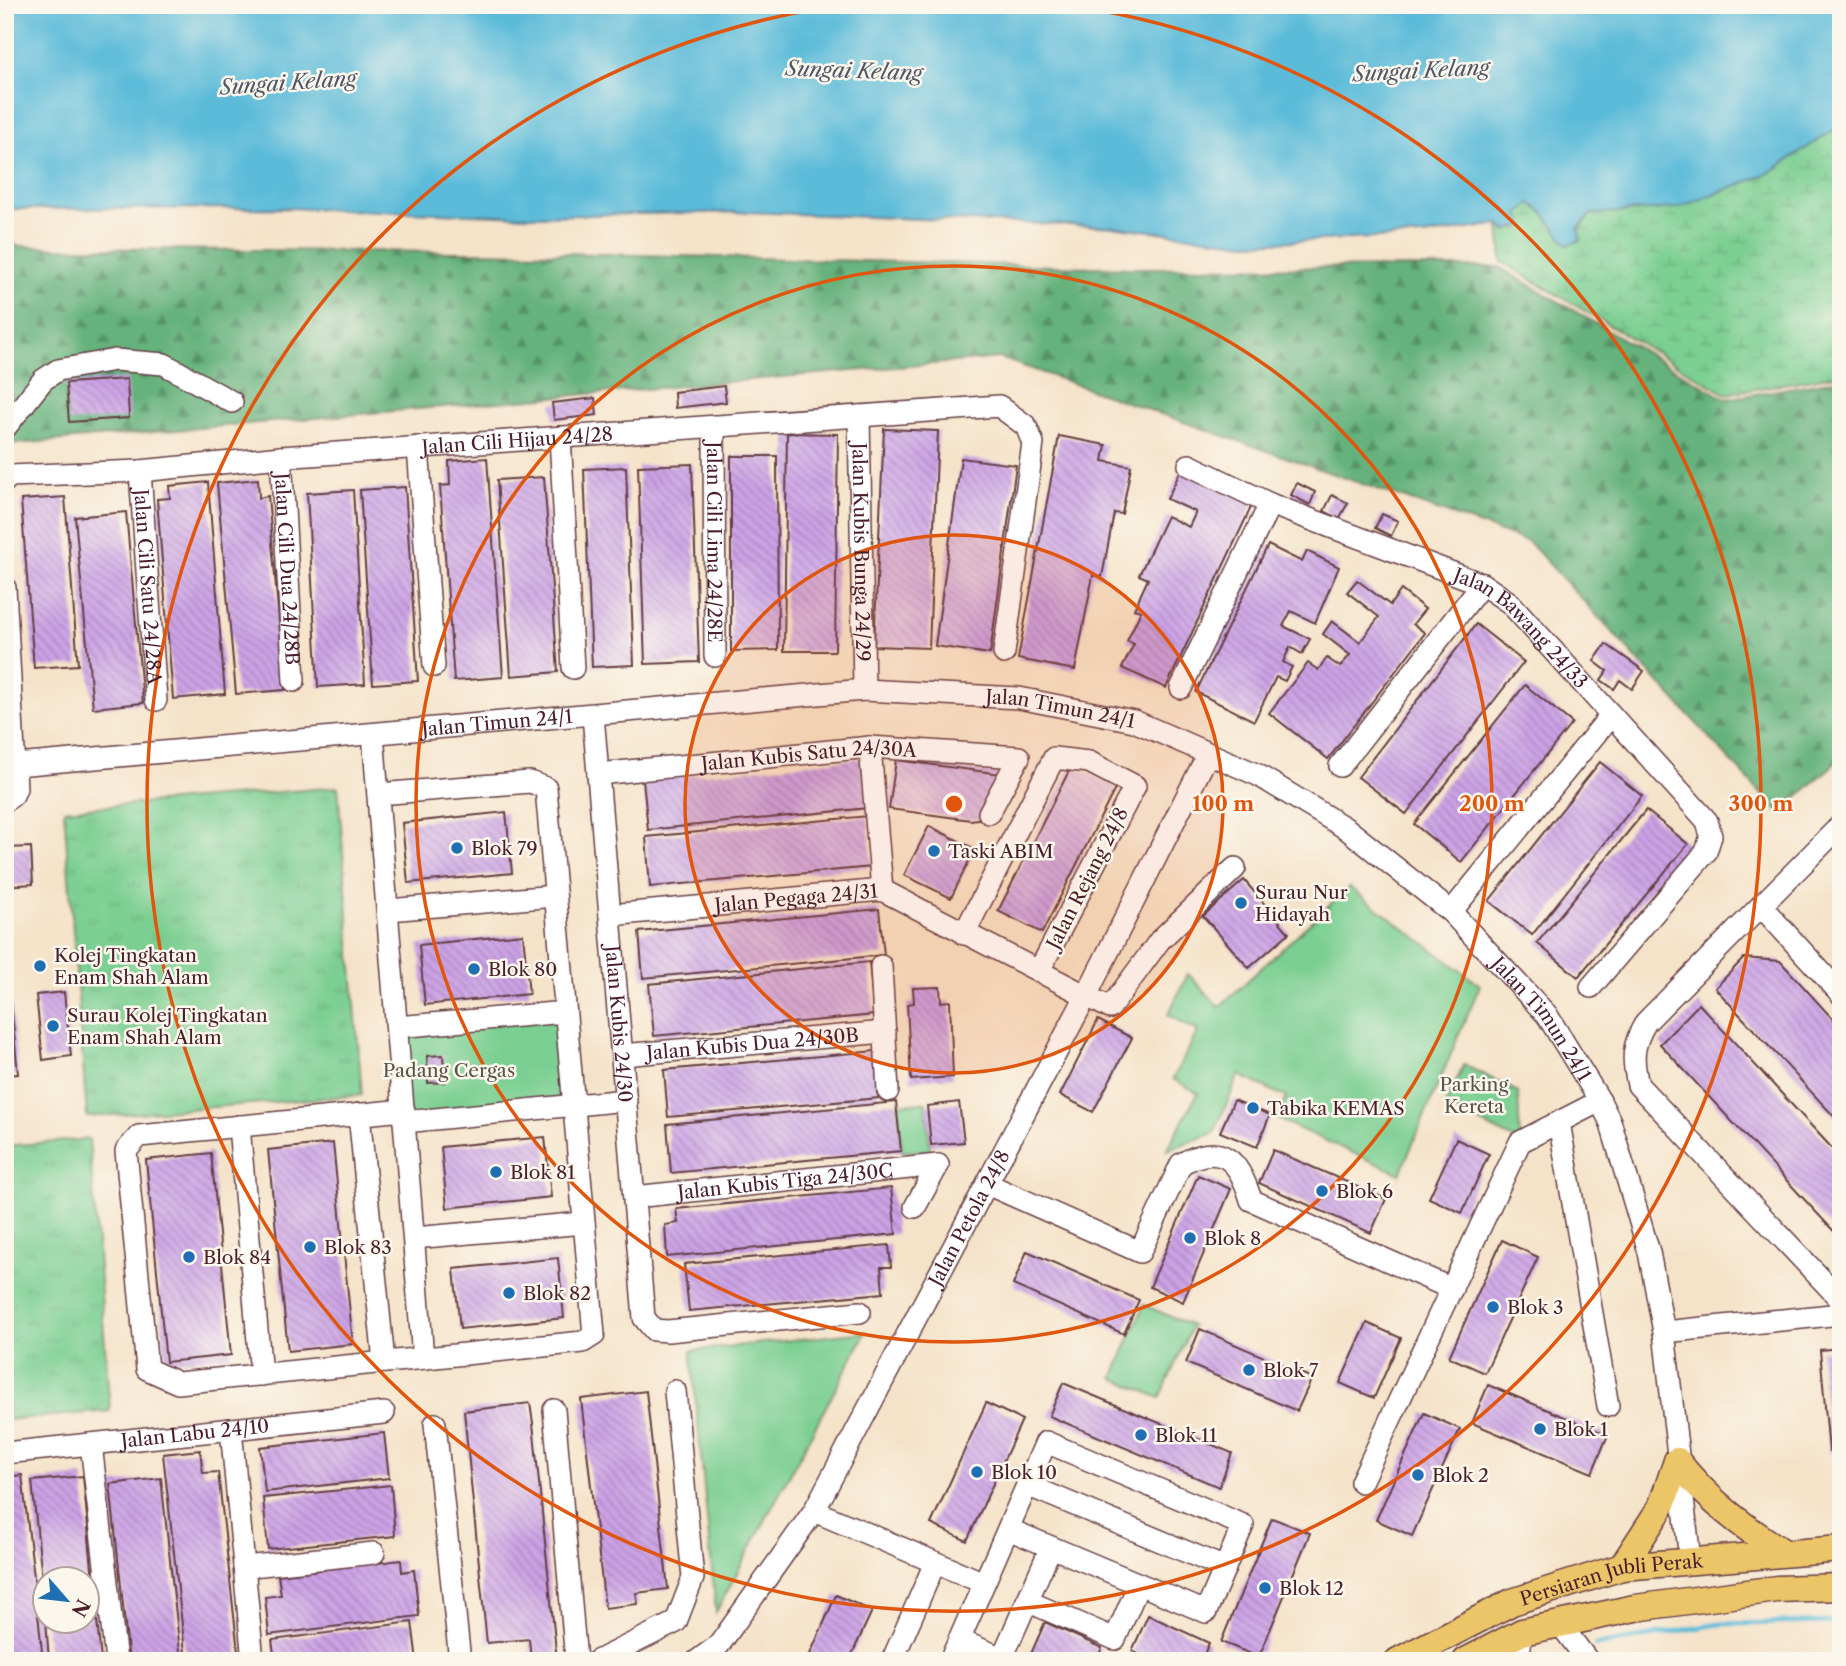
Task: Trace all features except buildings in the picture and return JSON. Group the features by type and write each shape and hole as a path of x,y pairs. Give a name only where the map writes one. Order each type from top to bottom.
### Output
{"main road":[{"path":"1677,1461 1704,1495 1747,1529 1783,1552"},
{"path":"1622,1567 1661,1507 1677,1461"},
{"name":"Persiaran Jubli Perak","path":"1398,1661 1512,1602 1622,1567 1841,1549"},
{"path":"1690,1560 1699,1570 1716,1578 1759,1582 1777,1589"},
{"name":"Persiaran Jubli Perak","path":"1466,1661 1522,1632 1635,1608 1777,1589 1841,1587"}],"street":[{"path":"5,428 43,380 58,370 114,360 164,364 232,402"},
{"name":"Jalan Cili Hijau 24/28","path":"7,471 140,471 281,457 999,406 1026,426 1033,443 1004,653"},
{"name":"Jalan Kubis Bunga 24/29","path":"859,416 864,690"},
{"name":"Jalan Cili Lima 24/28E","path":"715,426 715,656"},
{"path":"560,437 573,668"},
{"path":"418,447 434,666"},
{"name":"Jalan Cili Dua 24/28B","path":"281,457 294,681"},
{"name":"Jalan Bawang 24/33","path":"1189,465 1270,504 1482,584 1510,603 1707,821 1711,836 1706,852 1591,986"},
{"name":"Jalan Cili Satu 24/28A","path":"140,471 156,700"},
{"path":"1181,688 1270,504"},
{"path":"1340,766 1482,584"},
{"path":"5,587 11,766 16,788 5,800"},
{"name":"Jalan Timun 24/1","path":"11,766 864,690 1019,698 1134,721 1258,775 1347,829 1451,912 1547,1015 1600,1101 1610,1121 1649,1252 1664,1332 1690,1560"},
{"name":"Jalan Kubis 24/30","path":"593,715 644,1318 654,1330 668,1331 860,1312"},
{"path":"1451,912 1611,715"},
{"path":"373,734 424,1358"},
{"path":"870,747 882,890"},
{"name":"Jalan Kubis Satu 24/30A","path":"597,774 870,747 1018,757 989,813"},
{"name":"Jalan Petola 24/8","path":"697,1661 719,1644 814,1511 1086,996 1208,754"},
{"name":"Jalan Rejang 24/8","path":"964,933 1054,758 1089,762 1135,786 1039,971"},
{"path":"378,794 530,782 546,788 565,1012 574,1105 594,1335 583,1342 178,1383 148,1369 125,1151 139,1136 359,1114 404,1116 574,1105 626,1100"},
{"path":"1841,825 1646,1022 1634,1040 1632,1061 1638,1085 1841,1300"},
{"name":"Jalan Pegaga 24/31","path":"610,915 882,890 1110,1008 1160,940 1235,868"},
{"path":"387,910 555,896"},
{"path":"1761,906 1841,994"},
{"path":"881,966 888,1091"},
{"path":"397,1027 565,1012"},
{"name":"Jalan Kubis Dua 24/30B","path":"622,1055 885,1032"},
{"path":"1361,1482 1520,1142 1600,1101"},
{"path":"359,1114 384,1362"},
{"path":"1559,1122 1608,1406"},
{"path":"239,1126 261,1375"},
{"path":"987,1184 1140,1252 1181,1164 1194,1157 1213,1153 1226,1156 1236,1165 1251,1200 1452,1289"},
{"name":"Jalan Kubis Tiga 24/30C","path":"634,1197 938,1165 915,1207"},
{"path":"414,1238 584,1223"},
{"path":"1664,1332 1841,1314"},
{"path":"597,1661 676,1622 693,1578 675,1391"},
{"path":"554,1410 576,1661"},
{"name":"Jalan Labu 24/10","path":"5,1453 384,1413"},
{"path":"435,1424 460,1661"},
{"path":"231,1429 253,1661"},
{"path":"950,1661 1046,1442 1243,1525 1206,1612 1008,1529"},
{"path":"92,1444 116,1661"},
{"path":"1027,1485 1224,1568"},
{"path":"814,1511 984,1583"},
{"path":"959,1640 1002,1658 1051,1547"},
{"path":"244,1567 374,1553"},
{"path":"892,1661 935,1563"},
{"path":"1027,1601 1115,1639 1139,1584"},
{"path":"1560,1624 1588,1661"},
{"path":"1518,1661 1522,1632"}],"green space":[{"path":"1841,125 1841,374 1726,394 1502,262 1499,224 1506,231 1523,225 1519,214 1531,203 1545,214 1568,245 1591,214 1677,208 1767,174"},
{"path":"5,245 58,248 562,253 1131,268 1499,267 1726,399 1841,379 1841,758 1779,813 1529,542 1000,358 5,445"},
{"path":"338,787 362,1095 87,1117 64,810"},
{"path":"1349,887 1480,985 1400,1174 1277,1119 1286,1097 1239,1075 1214,1133 1167,1150 1198,1093 1173,1079 1198,1031 1168,1015 1188,974 1219,1007"},
{"name":"Padang Cergas","path":"565,1012 574,1105 404,1122 397,1027"},
{"name":"Parking Kereta","path":"1464,1065 1518,1092 1520,1142 1445,1105"},
{"path":"926,1102 930,1150 902,1152 898,1104"},
{"path":"89,1139 110,1411 5,1420 5,1146"},
{"path":"1144,1305 1192,1326 1160,1398 1113,1378"},
{"path":"866,1332 716,1612 691,1351"}],"water":[{"name":"Sungai Kelang","path":"5,5 1841,5 1841,125 1767,174 1677,208 1591,214 1578,228 1581,240 1567,245 1545,214 1531,203 1519,214 1524,225 1506,231 1499,224 1423,236 1247,243 1118,227 747,212 529,216 286,208 5,209"}],"waterway":[{"path":"1596,1645 1719,1624 1841,1622"}],"place":[{"name":"Blok 79","path":"457,848"},
{"name":"Taski ABIM","path":"934,851"},
{"name":"Surau Nur Hidayah","path":"1241,903"},
{"name":"Kolej Tingkatan Enam Shah Alam","path":"40,966"},
{"name":"Blok 80","path":"474,969"},
{"name":"Surau Kolej Tingkatan Enam Shah Alam","path":"53,1026"},
{"name":"Tabika KEMAS","path":"1253,1108"},
{"name":"Blok 81","path":"496,1172"},
{"name":"Blok 6","path":"1322,1191"},
{"name":"Blok 8","path":"1190,1238"},
{"name":"Blok 83","path":"310,1247"},
{"name":"Blok 84","path":"189,1257"},
{"name":"Blok 82","path":"509,1293"},
{"name":"Blok 3","path":"1493,1307"},
{"name":"Blok 7","path":"1249,1370"},
{"name":"Blok 1","path":"1540,1429"},
{"name":"Blok 11","path":"1141,1435"},
{"name":"Blok 10","path":"977,1472"},
{"name":"Blok 2","path":"1418,1475"},
{"name":"Blok 12","path":"1265,1588"}]}
